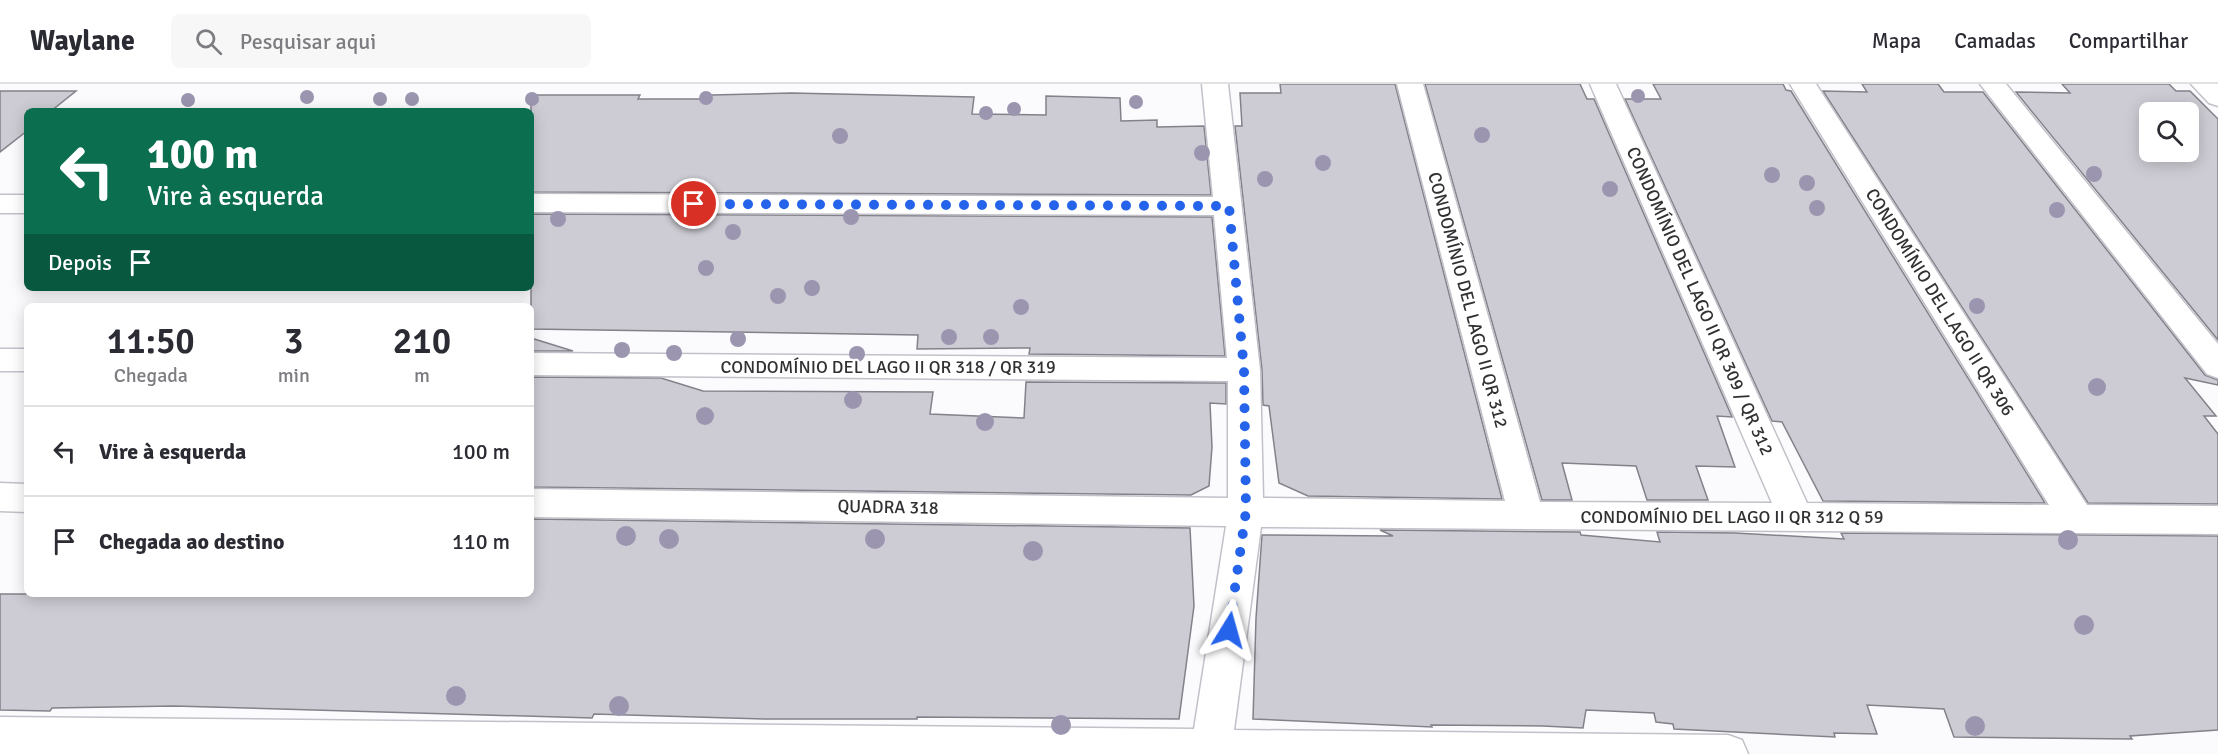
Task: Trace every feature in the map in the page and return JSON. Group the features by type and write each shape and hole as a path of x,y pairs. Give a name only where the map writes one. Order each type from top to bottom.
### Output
{"street":[{"path":"1211,751 1246,511 1244,370 1215,84"},
{"name":"CONDOMÍNIO DEL LAGO II QR 312","path":"1410,84 1526,516"},
{"name":"CONDOMÍNIO DEL LAGO II QR 309 / QR 312","path":"1603,84 1796,517"},
{"name":"CONDOMÍNIO DEL LAGO II QR 306","path":"1803,84 2077,519"},
{"path":"1993,84 2203,330 2218,366"},
{"path":"2204,84 2218,98"},
{"path":"534,203 1229,206"},
{"path":"0,204 24,204"},
{"path":"0,360 24,360"},
{"name":"CONDOMÍNIO DEL LAGO II QR 318 / QR 319","path":"534,364 1244,370"},
{"path":"0,498 24,498"},
{"name":"QUADRA 318","path":"534,503 1246,511"},
{"name":"CONDOMÍNIO DEL LAGO II QR 312 Q 59","path":"1246,511 1526,516 2218,520"},
{"path":"0,736 80,745 1728,754"}],"building":[{"path":"1280,84 1395,84 1502,499 1308,496 1279,483 1269,406 1263,405 1262,370 1235,126 1242,126 1240,93 1281,93"},
{"path":"1425,84 1580,84 1587,99 1594,99 1732,417 1717,416 1735,467 1696,466 1708,500 1647,500 1636,466 1562,463 1572,500 1542,500"},
{"path":"1653,84 1783,84 1786,90 1791,91 2045,503 1823,501 1782,422 1772,421 1625,99 1661,99"},
{"path":"1862,84 1938,84 1944,92 1983,92 2205,375 2218,380 2218,385 2185,378 2216,416 2204,416 2218,434 2218,504 2088,503 1823,91 1867,92"},
{"path":"2062,84 2169,84 2176,91 2190,91 2218,119 2218,340 2016,92 2070,93"},
{"path":"0,91 76,91 55,108 24,108 24,133 0,152"},
{"path":"791,93 974,97 972,114 1046,115 1046,96 1120,98 1121,121 1157,120 1157,127 1204,126 1211,195 534,192 534,108 531,108 531,95 640,95 638,99 708,99 712,95"},
{"path":"534,214 1212,217 1225,356 1029,354 1030,348 917,349 918,335 534,329 534,303 531,303 531,291 534,291"},
{"path":"534,339 573,351 534,351"},
{"path":"534,377 661,378 703,391 933,392 930,414 1024,418 1026,382 1226,383 1226,404 1210,403 1212,447 1209,486 1191,495 534,487"},
{"path":"534,519 1190,528 1194,606 1179,719 917,717 917,719 764,719 594,714 592,718 174,706 52,708 50,711 0,710 0,594 24,594 24,597 534,597"},
{"path":"1380,530 1580,532 1581,535 1660,542 1657,532 1735,533 1844,539 1841,533 2218,536 2218,730 2130,736 2132,739 1954,737 1944,709 1867,705 1877,734 1834,733 1835,737 1674,729 1673,724 1656,722 1654,713 1586,710 1583,728 1431,725 1432,727 1253,719 1256,618 1262,535 1393,536"}],"route":[{"path":"694,204 1229,206 1244,370 1246,511 1229,630"}]}
